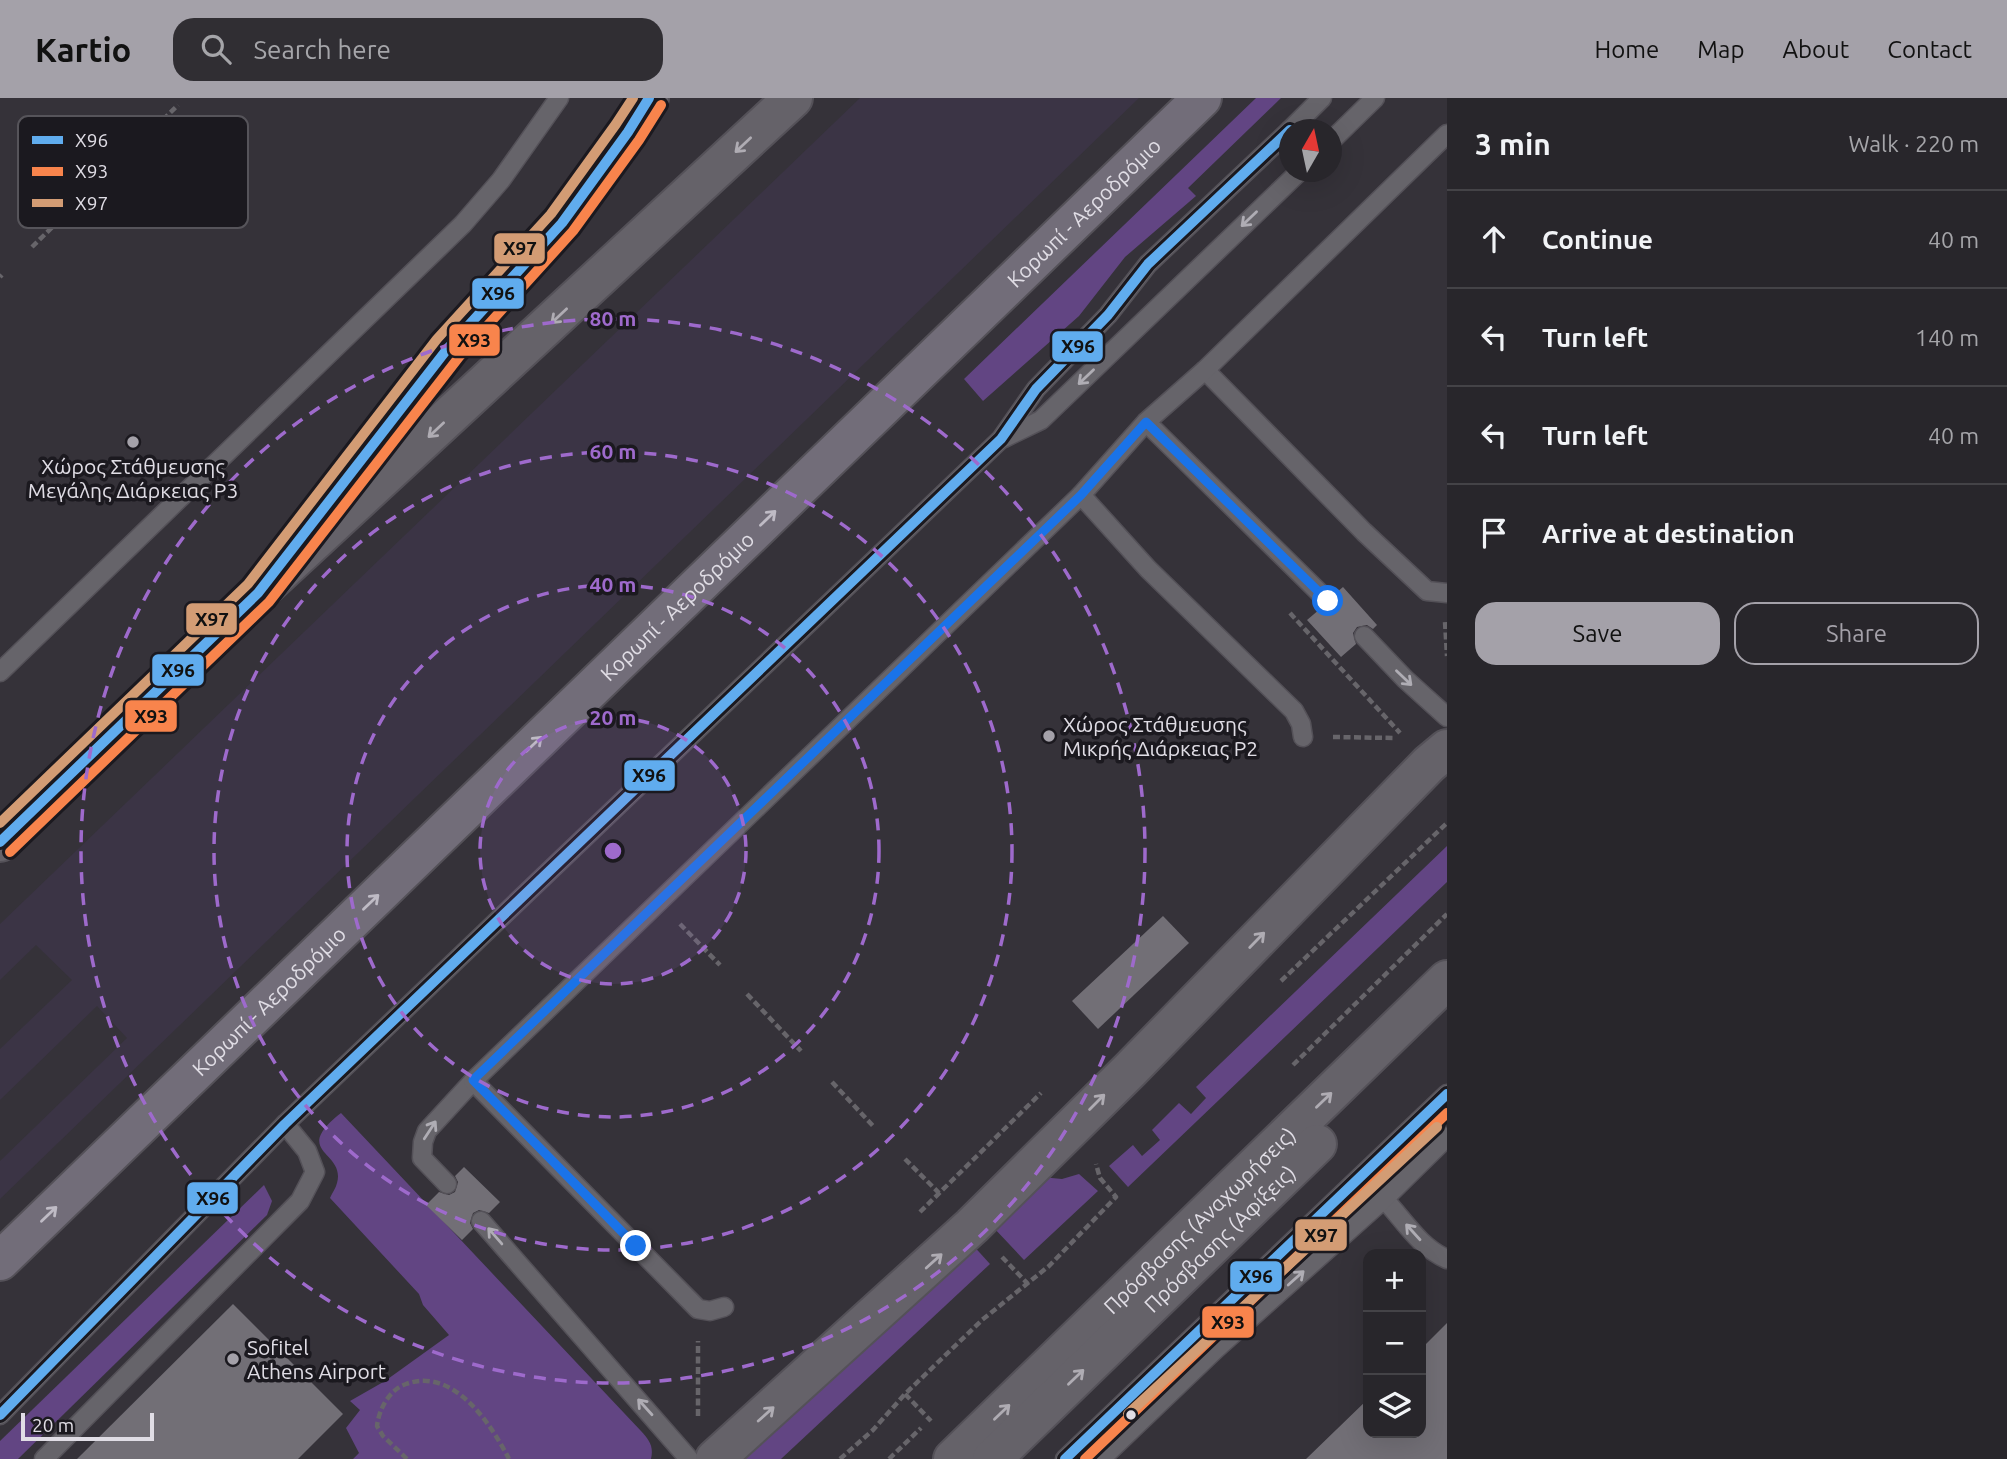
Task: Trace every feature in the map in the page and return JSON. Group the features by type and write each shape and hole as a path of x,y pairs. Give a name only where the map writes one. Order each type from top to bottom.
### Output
{"highway":[{"name":"Κορωπί - Αεροδρόμιο","path":"0,1261 1202,98"}],"street":[{"path":"258,593 448,348 562,223 628,132 649,98"},
{"path":"0,842 258,593 793,98"},
{"path":"706,1444 972,1226 1130,1070 1429,764 1447,749"},
{"name":"Πρόσβασης (Αναχωρήσεις)","path":"953,1459 1447,980"},
{"name":"Πρόσβασης (Αφίξεις)","path":"992,1459 1447,1017"}],"lane":[{"path":"0,671 463,224 501,180 559,98"},
{"path":"1301,119 1322,98"},
{"path":"1342,130 1376,98"},
{"path":"447,1184 422,1158 423,1142 427,1131 473,1080 1081,495 1146,422 1205,370 1447,134"},
{"path":"0,1415 285,1124 1001,439 1036,389 1108,315 1149,264 1279,141"},
{"path":"1001,439 1041,420 1289,182"},
{"path":"1205,370 1364,532 1426,591 1447,593"},
{"path":"1146,422 1328,601"},
{"path":"1081,495 1148,569 1294,711 1301,724 1303,737"},
{"path":"1364,636 1405,679 1447,717"},
{"path":"473,1080 698,1309 710,1311 724,1307"},
{"path":"1065,1459 1447,1094"},
{"path":"44,1459 300,1201 315,1172 307,1152 285,1124"},
{"path":"1101,1459 1216,1349 1384,1199 1447,1137"},
{"path":"1384,1199 1419,1240 1447,1259"},
{"path":"481,1221 689,1459"}],"path":[{"path":"167,116 178,105"},
{"path":"32,247 51,228"},
{"path":"1303,737 1405,738"},
{"path":"1279,983 1447,822"},
{"path":"674,919 719,965"},
{"path":"747,994 801,1051"},
{"path":"832,1082 875,1128"},
{"path":"840,1459 873,1430 905,1394 982,1320 1049,1266 1116,1197 1100,1178 1096,1165 1101,1153"},
{"path":"905,1159 946,1200"},
{"path":"698,1309 706,1444"},
{"path":"407,1459 383,1436 377,1426 378,1414 401,1385 420,1379 442,1382 455,1389 499,1440 509,1459"},
{"path":"905,1394 932,1422"}],"shaded area":[{"path":"860,98 1139,98 0,1199 0,1161 127,1038 97,1006 0,1100 0,1049 72,980 36,945 0,980 0,924"},
{"path":"1256,98 1281,98 1188,188 1196,196 1125,257 1079,316 983,401 964,379"},
{"path":"1447,846 1447,882 1128,1187 1109,1166 1133,1145 1142,1156 1160,1140 1152,1130 1179,1103 1191,1114 1206,1098 1196,1087"},
{"path":"341,1113 641,1431 650,1443 651,1459 353,1459 359,1453 346,1428 360,1410 350,1401 385,1381 449,1335 423,1305 419,1294 330,1198 338,1172 323,1151 320,1136"},
{"path":"1079,1174 1098,1191 1024,1260 993,1227 1041,1177 1062,1179"},
{"path":"264,1185 272,1201 267,1215 18,1459 0,1459 0,1441"},
{"path":"970,1242 990,1264 781,1459 739,1459"}],"building":[{"path":"1343,587 1377,625 1373,629 1367,625 1357,627 1353,633 1356,644 1341,657 1307,620 1320,609 1326,612 1336,609 1339,603 1336,593"},
{"path":"1163,916 1189,943 1098,1029 1072,1001"},
{"path":"464,1167 500,1202 489,1213 479,1210 473,1213 470,1223 473,1229 462,1240 426,1205 439,1192 449,1195 455,1192 458,1182 455,1176"},
{"name":"Sofitel Athens Airport","path":"233,1304 343,1414 298,1459 77,1459"},
{"path":"1447,1323 1447,1459 1306,1459 1363,1404 1363,1438 1426,1438 1426,1344"}],"transit line":[{"name":"X97","path":"0,823 248,584 437,339 551,214 633,98"},
{"name":"Χ96","path":"0,842 258,593 448,348 562,223 628,132 649,98"},
{"name":"X93","path":"10,852 269,602 459,357 573,231 661,105"},
{"name":"Χ96","path":"0,1415 285,1124 1001,439 1036,389 1108,315 1148,264 1279,140"},
{"name":"Χ96","path":"1065,1459 1447,1094"},
{"name":"X93","path":"1085,1459 1447,1113"},
{"name":"X97","path":"1128,1414 1437,1127"}],"place":[{"name":"Χώρος Στάθμευσης Μεγάλης Διάρκειας P3","path":"133,442"},
{"name":"Χώρος Στάθμευσης Μικρής Διάρκειας P2","path":"1049,736"},
{"name":"Sofitel Athens Airport","path":"233,1359"}],"route":[{"path":"636,1246 473,1080 1081,495 1146,422 1328,601"}]}
